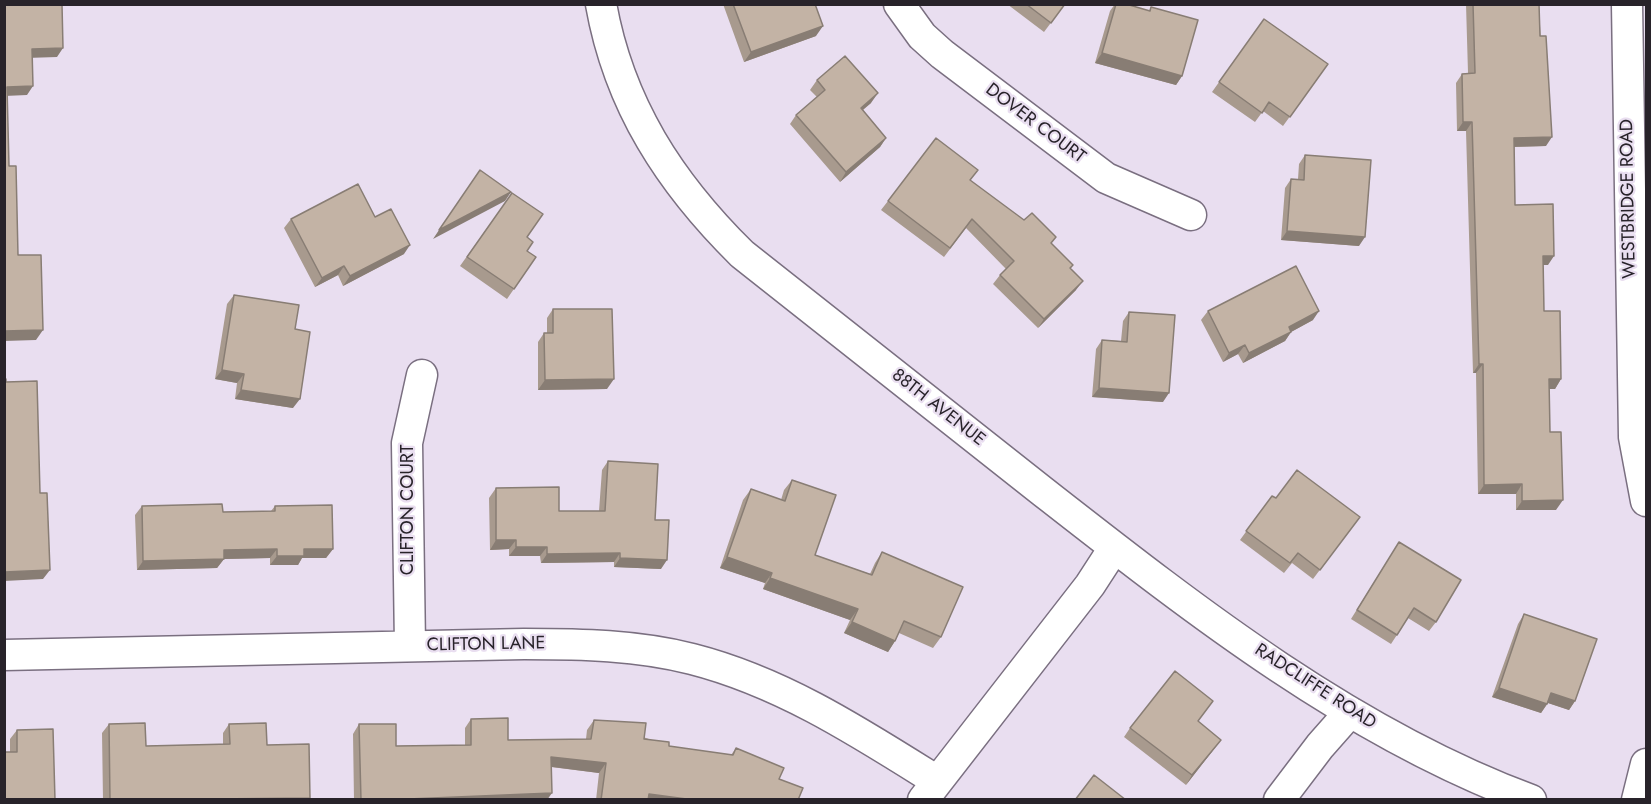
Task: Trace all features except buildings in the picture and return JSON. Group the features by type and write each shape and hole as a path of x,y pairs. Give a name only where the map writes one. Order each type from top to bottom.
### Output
{"street":[{"name":"88TH AVENUE","path":"601,4 606,37 630,99 665,166 703,216 742,254 1114,548"},
{"name":"DOVER COURT","path":"899,4 922,36 942,54 1106,178 1191,215"},
{"name":"WESTBRIDGE ROAD","path":"1627,4 1634,437 1647,501"},
{"name":"CLIFTON COURT","path":"410,646 407,443 422,375"},
{"name":"RADCLIFFE ROAD","path":"1114,548 1246,643 1350,712 1425,754 1531,800"},
{"path":"930,790 1090,585 1114,548"},
{"name":"CLIFTON LANE","path":"4,655 577,644 692,659 790,695 833,717 930,790"},
{"path":"1279,800 1320,746 1350,712"},
{"path":"1638,800 1647,764"}]}
